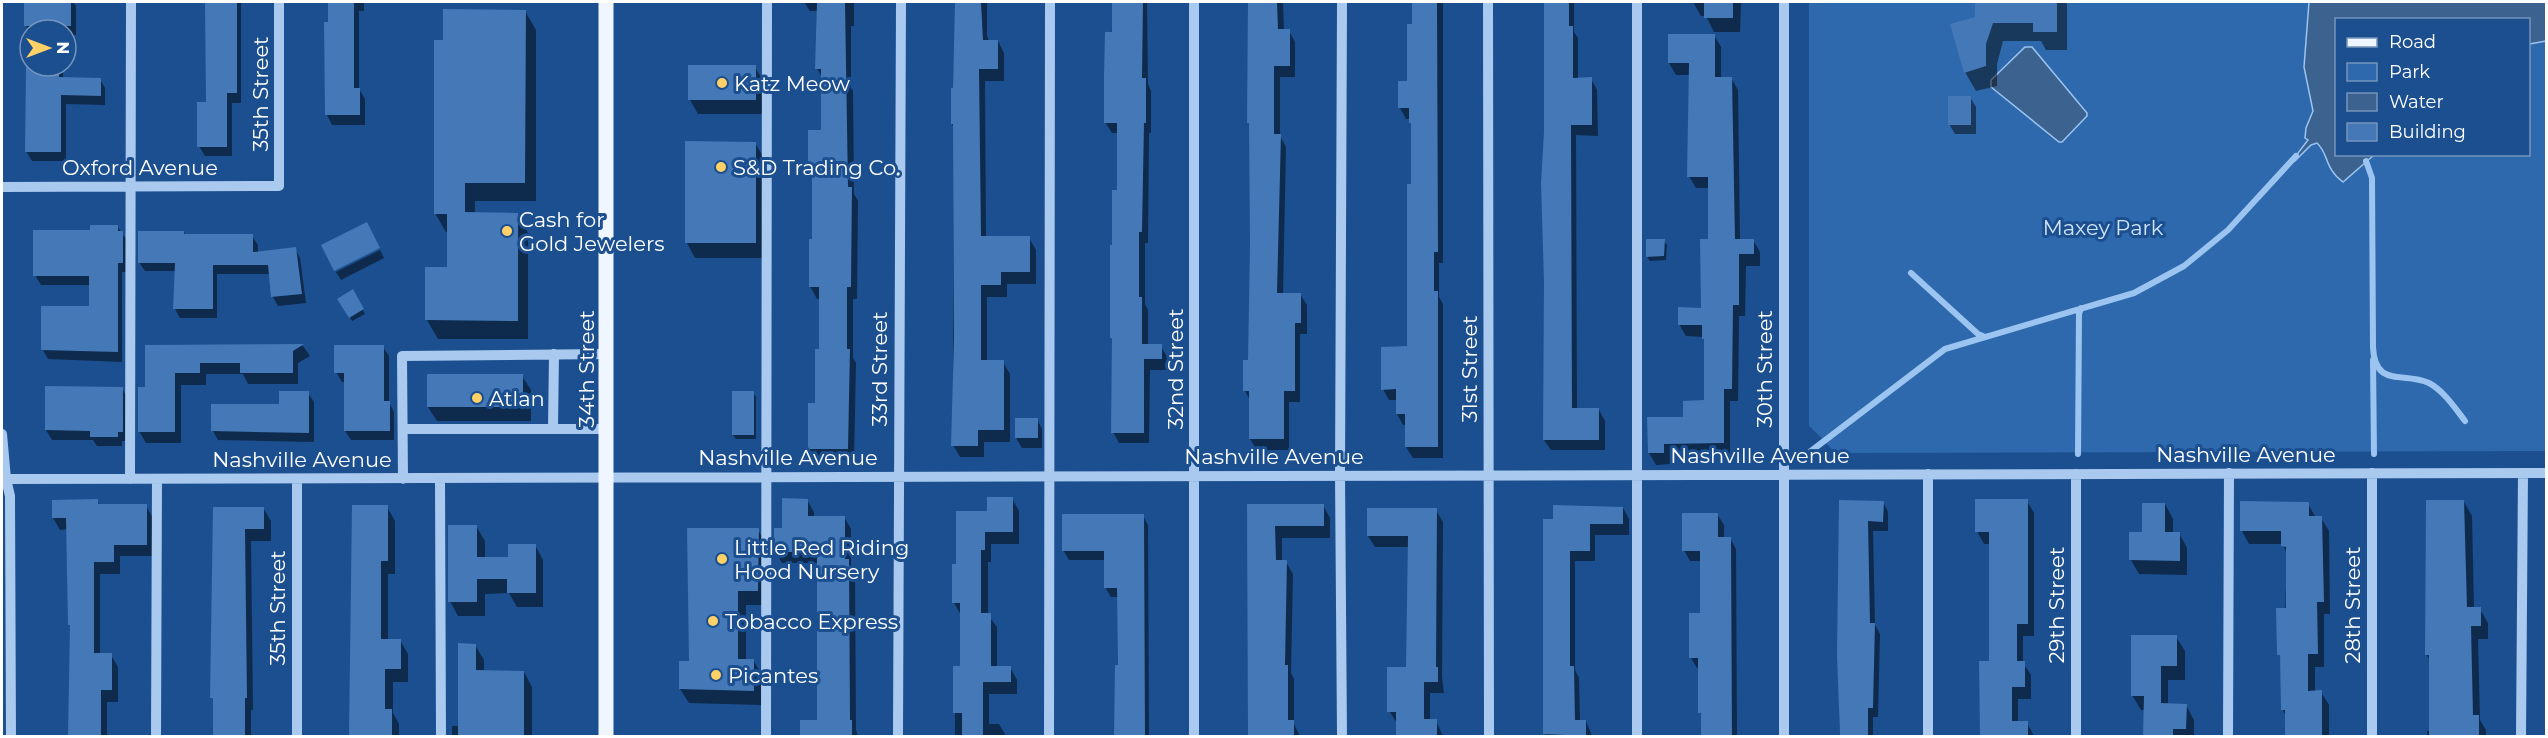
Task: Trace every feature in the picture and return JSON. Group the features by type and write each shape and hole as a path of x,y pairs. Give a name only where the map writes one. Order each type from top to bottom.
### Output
{"main road":[{"name":"34th Street","path":"606,2 606,736"}],"street":[{"path":"130,479 131,2"},
{"name":"35th Street","path":"279,2 279,186"},
{"path":"766,736 768,2"},
{"name":"33rd Street","path":"898,736 897,476 901,2"},
{"path":"1049,736 1050,2"},
{"name":"32nd Street","path":"1194,2 1194,736"},
{"path":"1342,2 1340,475 1342,736"},
{"name":"31st Street","path":"1488,2 1489,736"},
{"path":"1637,2 1637,736"},
{"name":"30th Street","path":"1784,2 1784,736"},
{"name":"Oxford Avenue","path":"2,186 279,186"},
{"path":"553,428 554,354"},
{"path":"403,478 402,357 607,354"},
{"path":"403,429 607,429"},
{"path":"2,434 4,479 10,496 11,736"},
{"path":"2521,736 2523,472"},
{"name":"Nashville Avenue","path":"4,479 2547,472"},
{"path":"2228,736 2229,473"},
{"name":"28th Street","path":"2372,473 2372,736"},
{"path":"1928,474 1928,736"},
{"name":"29th Street","path":"2076,474 2076,736"},
{"path":"440,478 441,736"},
{"path":"156,736 157,479"},
{"name":"35th Street","path":"297,479 297,736"}],"green space":[{"name":"Maxey Park","path":"1809,2 2546,2 2546,451 1835,453 1809,426"}],"water":[{"path":"2309,2 2546,2 2546,41 2530,44 2530,18 2335,18 2335,156 2373,156 2343,182 2333,172 2317,143 2311,145 2296,160 2298,153 2308,140 2305,138 2306,128 2313,111 2304,67"},
{"path":"2025,47 2032,47 2087,113 2087,116 2062,142 2059,142 1991,87 1991,80"}],"building":[{"path":"24,2 71,2 71,18 24,18"},
{"path":"205,2 237,2 237,93 227,93 227,147 197,147 197,102 206,102"},
{"path":"328,2 354,2 354,88 360,88 360,115 325,115 324,22 328,22"},
{"path":"817,2 845,2 848,187 852,187 851,287 847,287 847,349 850,349 848,449 808,449 808,403 815,403 815,349 819,349 819,287 809,287 812,171 808,171 808,130 821,130 821,69 815,69"},
{"path":"955,2 981,2 983,40 998,40 998,69 979,69 981,236 1030,236 1030,272 1001,272 1001,285 981,285 981,360 1004,360 1004,430 978,430 978,446 951,446 954,339 951,88 953,88"},
{"path":"1112,2 1143,2 1142,78 1146,78 1146,123 1144,123 1142,232 1139,232 1139,297 1142,297 1142,344 1162,344 1162,359 1144,359 1144,433 1111,433 1110,245 1112,245 1112,190 1117,190 1117,123 1104,123 1104,76 1105,32 1112,32"},
{"path":"1248,2 1277,2 1278,29 1290,29 1290,66 1274,66 1274,134 1281,134 1277,293 1301,293 1301,323 1295,323 1295,391 1284,391 1284,439 1249,439 1249,391 1243,391 1243,360 1248,360 1250,244 1249,123 1247,123"},
{"path":"1412,2 1437,2 1438,252 1434,252 1434,291 1438,291 1438,447 1405,447 1405,414 1396,414 1396,389 1381,390 1381,347 1407,346 1407,184 1411,184 1411,123 1409,123 1409,108 1398,108 1398,81 1407,81 1407,24 1412,24"},
{"path":"1544,2 1569,2 1569,26 1573,26 1573,78 1592,77 1592,125 1571,125 1572,408 1599,408 1599,440 1543,440 1544,282 1541,183 1544,132"},
{"path":"1704,2 1733,2 1733,18 1704,18"},
{"path":"1975,2 2057,2 2057,32 2033,32 2033,23 1993,23 1986,44 1986,66 1964,73 1950,24 1975,17"},
{"path":"443,9 526,10 525,183 465,183 465,212 518,213 518,321 425,320 425,267 447,267 447,214 434,214 434,40 443,40"},
{"path":"1668,34 1715,34 1715,77 1732,77 1735,239 1754,239 1754,254 1739,254 1739,305 1733,305 1732,389 1724,389 1724,443 1664,444 1664,453 1648,453 1647,417 1683,417 1683,401 1704,400 1702,325 1678,325 1678,307 1701,308 1700,239 1708,239 1708,177 1687,177 1689,63 1668,63"},
{"name":"Katz Meow","path":"688,65 756,65 756,100 688,100"},
{"path":"26,78 101,78 101,96 61,95 61,152 25,152"},
{"path":"1948,96 1971,96 1971,125 1948,125"},
{"path":"685,141 756,142 756,243 685,243"},
{"path":"367,222 380,248 334,271 321,245"},
{"path":"90,225 118,225 118,231 123,231 123,263 118,263 118,352 41,350 41,306 89,306 89,276 33,276 33,230 90,230"},
{"path":"138,231 253,234 253,252 296,247 302,294 271,297 268,265 213,265 213,309 173,309 175,263 138,263"},
{"path":"1646,239 1665,239 1664,256 1646,257"},
{"path":"353,289 364,309 349,318 337,299"},
{"path":"304,344 293,351 293,373 240,373 240,363 200,363 200,373 175,373 175,432 138,432 138,387 145,387 145,345"},
{"path":"334,345 384,345 384,401 390,401 390,431 344,431 344,373 334,373"},
{"path":"427,374 523,374 523,407 427,407"},
{"path":"45,386 123,387 123,432 118,432 118,437 90,437 90,431 45,430"},
{"path":"279,391 309,391 309,433 211,431 211,404 279,404"},
{"path":"732,391 754,391 754,435 732,435"},
{"path":"1015,418 1038,418 1038,438 1015,438"},
{"path":"987,497 1013,497 1013,532 985,532 985,550 981,550 981,613 991,613 991,666 1011,666 1011,682 983,682 983,736 962,736 962,713 953,713 953,666 960,666 960,603 952,603 952,564 956,564 956,511 987,511"},
{"path":"782,498 808,499 808,516 845,516 845,559 849,559 852,736 800,736 800,720 817,720 817,552 774,552 774,528 782,528"},
{"path":"98,499 98,504 147,504 147,545 114,545 114,562 94,562 94,653 112,653 112,690 101,690 101,736 68,736 70,625 68,625 66,518 52,518 52,500"},
{"path":"1975,499 2028,499 2028,624 2017,624 2017,661 2025,661 2025,687 2012,687 2012,721 2028,721 2028,736 1980,736 1979,661 1989,661 1989,532 1975,532"},
{"path":"1839,500 1884,501 1883,522 1868,521 1870,623 1875,623 1873,708 1868,708 1868,736 1840,736 1837,655"},
{"path":"2426,500 2464,500 2467,607 2481,607 2481,626 2471,626 2473,715 2479,715 2479,736 2429,736 2429,655 2425,655"},
{"path":"2240,501 2309,502 2309,516 2322,516 2324,602 2317,602 2318,654 2308,654 2308,691 2322,690 2322,736 2285,736 2285,710 2281,710 2280,655 2277,655 2276,608 2286,608 2286,547 2281,546 2281,531 2240,531"},
{"path":"2142,503 2165,503 2165,532 2180,532 2180,561 2129,560 2129,532 2142,532"},
{"path":"1247,504 1324,504 1324,526 1275,526 1276,560 1287,560 1285,665 1288,665 1288,720 1294,720 1294,736 1248,735"},
{"path":"352,505 388,505 388,561 381,561 381,639 401,639 401,669 385,669 385,709 392,709 392,736 349,736"},
{"path":"1553,505 1623,507 1623,524 1590,524 1590,551 1570,551 1570,666 1574,666 1575,720 1586,720 1586,736 1543,734 1543,519 1553,519"},
{"path":"213,507 264,507 264,529 245,529 247,698 245,698 245,736 213,736 213,698 210,698"},
{"path":"1367,508 1437,508 1436,667 1438,667 1438,682 1424,682 1424,719 1437,719 1437,736 1396,736 1396,712 1387,712 1387,667 1406,667 1408,536 1367,536"},
{"path":"1682,513 1718,513 1718,537 1731,537 1732,736 1701,736 1701,713 1698,713 1698,658 1689,658 1689,613 1700,613 1700,551 1682,551"},
{"path":"1062,514 1144,514 1145,736 1114,736 1115,665 1118,665 1117,588 1104,588 1104,551 1062,551"},
{"path":"448,525 477,525 477,557 508,557 508,544 536,544 536,593 507,593 507,579 477,579 477,602 448,602"},
{"path":"687,528 759,528 758,591 738,591 738,659 754,659 754,691 679,689 679,661 689,661"},
{"path":"2131,635 2177,635 2177,666 2161,666 2161,703 2187,704 2186,729 2173,729 2173,736 2143,736 2144,696 2131,696"},
{"path":"458,643 476,644 476,670 524,671 524,736 458,736"}],"waterway":[{"path":"1811,451 1945,349 2134,293 2184,266 2228,230 2296,156"},
{"path":"2366,161 2372,178 2375,360 2379,369 2385,374 2419,380 2440,390 2465,421"},
{"path":"1911,273 1983,336"},
{"path":"2078,454 2079,314 2081,308"},
{"path":"2373,360 2374,454"}],"place":[{"name":"Katz Meow","path":"722,83"},
{"name":"S&D Trading Co.","path":"721,167"},
{"name":"Cash for Gold Jewelers","path":"507,231"},
{"name":"Atlan","path":"477,398"},
{"name":"Little Red Riding Hood Nursery","path":"722,559"},
{"name":"Tobacco Express","path":"713,621"},
{"name":"Picantes","path":"716,675"}]}
